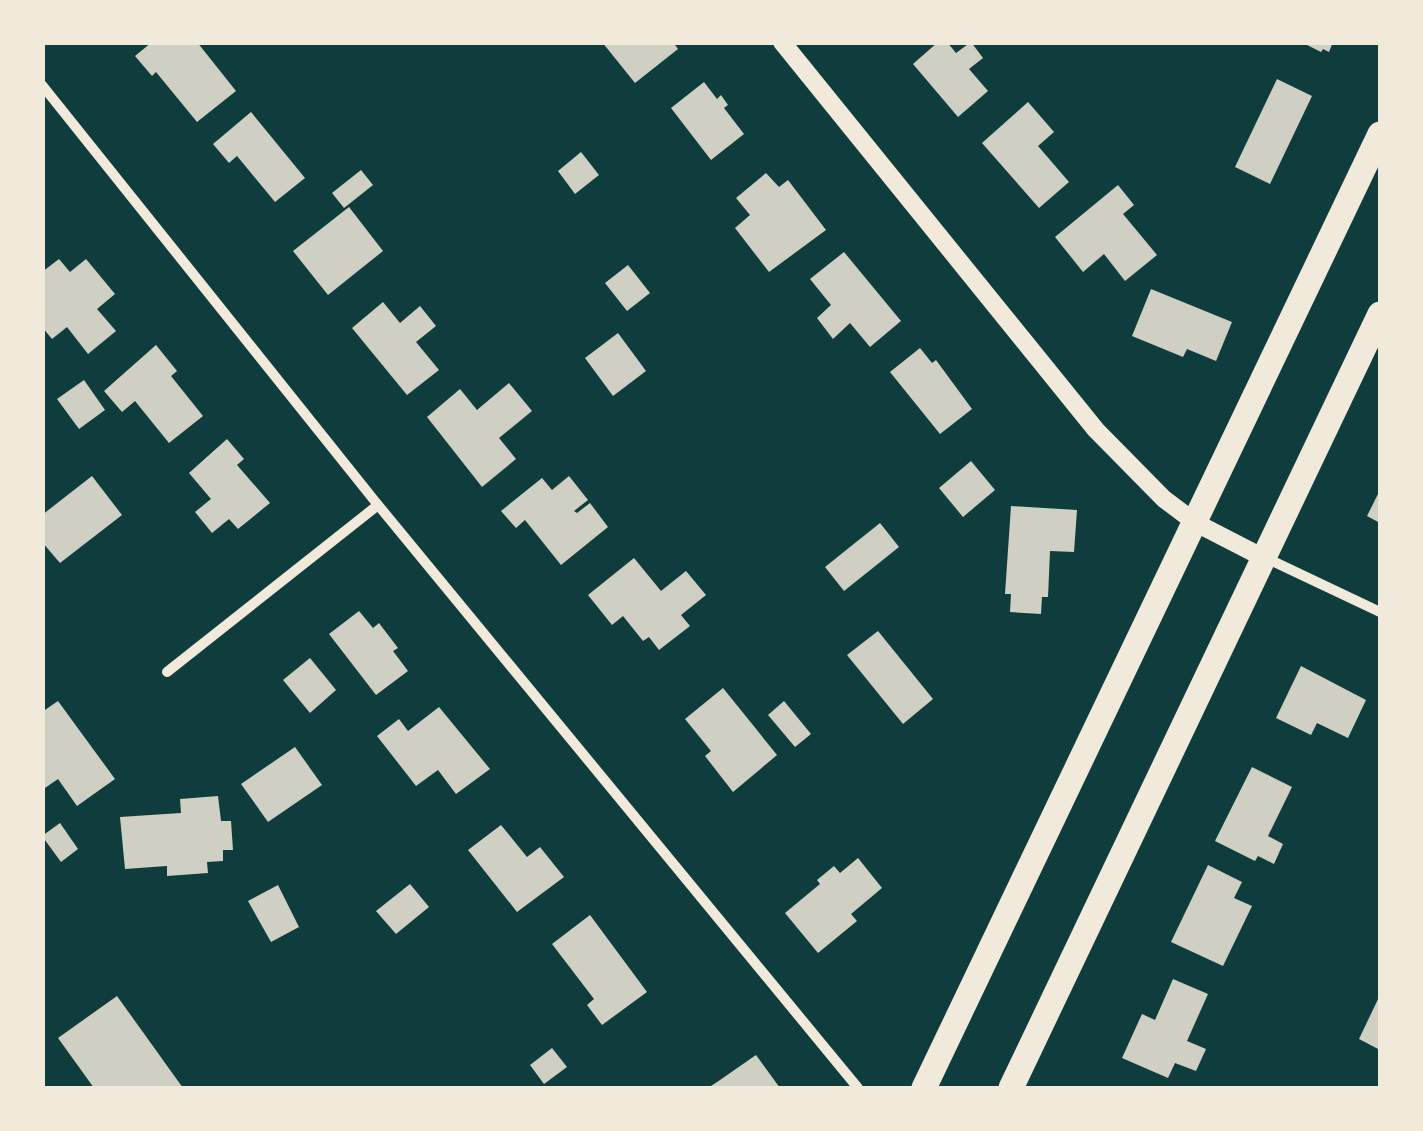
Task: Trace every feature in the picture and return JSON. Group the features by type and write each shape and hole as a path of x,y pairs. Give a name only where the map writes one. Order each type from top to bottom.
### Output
{"main road":[{"path":"924,1088 1380,134"},
{"path":"1011,1088 1380,314"}],"street":[{"path":"782,42 1096,430 1154,490 1196,523 1380,612"},
{"path":"42,85 378,505 858,1088"},
{"path":"167,672 378,505"}],"building":[{"path":"152,42 197,42 236,91 197,122 156,72 152,76 135,56"},
{"path":"602,42 673,42 678,49 635,83"},
{"path":"938,42 947,42 956,53 971,42 983,58 969,69 988,91 958,117 913,64"},
{"path":"1301,42 1333,42 1329,52 1321,52"},
{"path":"1277,79 1312,96 1270,184 1235,167"},
{"path":"704,82 717,99 721,95 728,105 724,108 744,134 711,160 671,108"},
{"path":"1028,102 1054,132 1038,146 1069,182 1039,208 982,143"},
{"path":"251,112 305,178 275,202 237,156 229,163 213,144"},
{"path":"581,152 599,175 575,194 558,171"},
{"path":"361,170 373,185 344,208 332,193"},
{"path":"766,173 779,187 788,180 826,230 769,272 735,228 750,215 736,198"},
{"path":"1118,185 1134,205 1123,214 1157,255 1125,281 1104,254 1083,272 1055,237"},
{"path":"349,207 383,251 328,295 293,251"},
{"path":"844,252 901,321 870,347 850,323 833,339 817,318 831,305 810,279"},
{"path":"59,259 70,272 86,259 115,294 97,309 116,331 88,354 67,327 52,339 42,327 42,272"},
{"path":"628,265 650,293 627,311 605,283"},
{"path":"1151,289 1232,322 1216,361 1187,349 1183,357 1132,336"},
{"path":"383,302 400,323 420,306 436,326 416,342 439,370 407,395 352,328"},
{"path":"618,333 646,371 613,396 585,358"},
{"path":"156,345 177,371 171,376 203,416 169,443 135,401 122,412 104,391"},
{"path":"920,348 932,363 936,360 972,409 940,434 890,372"},
{"path":"84,380 105,410 79,429 57,399"},
{"path":"509,383 532,411 499,438 516,459 482,487 427,417 460,389 477,410"},
{"path":"227,439 244,459 237,465 270,503 238,529 229,519 212,533 195,512 211,499 189,473"},
{"path":"971,461 995,490 963,517 939,488"},
{"path":"92,476 122,515 60,563 42,542 42,515"},
{"path":"569,476 588,500 574,511 577,513 590,503 608,527 561,565 525,520 516,528 501,511 542,478 552,490"},
{"path":"1380,490 1380,523 1367,516"},
{"path":"1011,506 1077,510 1074,552 1050,551 1048,597 1042,597 1041,614 1010,612 1011,594 1005,594"},
{"path":"880,523 899,547 844,591 825,567"},
{"path":"634,558 661,591 686,571 706,595 681,615 690,626 659,650 649,637 643,641 623,616 612,625 588,595"},
{"path":"359,611 373,628 379,623 398,648 393,651 408,671 376,695 329,634"},
{"path":"878,631 933,699 903,724 847,655"},
{"path":"310,658 336,690 310,713 283,680"},
{"path":"1301,666 1366,700 1348,738 1317,723 1311,735 1276,718"},
{"path":"723,688 777,755 733,792 705,756 711,751 685,719"},
{"path":"58,701 115,779 77,806 58,779 42,790 42,712"},
{"path":"784,701 811,734 795,747 768,715"},
{"path":"439,707 490,769 456,794 438,770 416,786 377,736 399,719 408,731"},
{"path":"295,747 322,785 268,822 241,784"},
{"path":"1252,767 1292,787 1268,836 1283,844 1274,864 1258,856 1255,861 1215,841"},
{"path":"218,796 221,821 231,821 233,850 223,850 223,861 207,862 208,873 167,876 167,866 125,869 120,817 181,813 180,799"},
{"path":"60,823 78,849 61,862 42,836"},
{"path":"501,825 527,857 540,847 564,877 517,912 468,850"},
{"path":"858,858 882,888 851,914 857,921 818,953 785,913 820,884 817,880 834,866 840,873"},
{"path":"1208,865 1242,882 1234,898 1252,906 1223,966 1171,942"},
{"path":"410,884 429,907 396,934 376,911"},
{"path":"278,885 299,927 271,942 248,901"},
{"path":"590,915 647,992 602,1025 587,1005 594,999 552,944"},
{"path":"1173,979 1208,994 1187,1041 1206,1049 1196,1071 1175,1063 1168,1078 1122,1058 1142,1014 1155,1020"},
{"path":"1380,995 1380,1050 1359,1039"},
{"path":"117,996 183,1088 94,1088 58,1038"},
{"path":"552,1048 567,1067 544,1084 530,1065"},
{"path":"756,1055 780,1088 708,1088 720,1080"}]}
